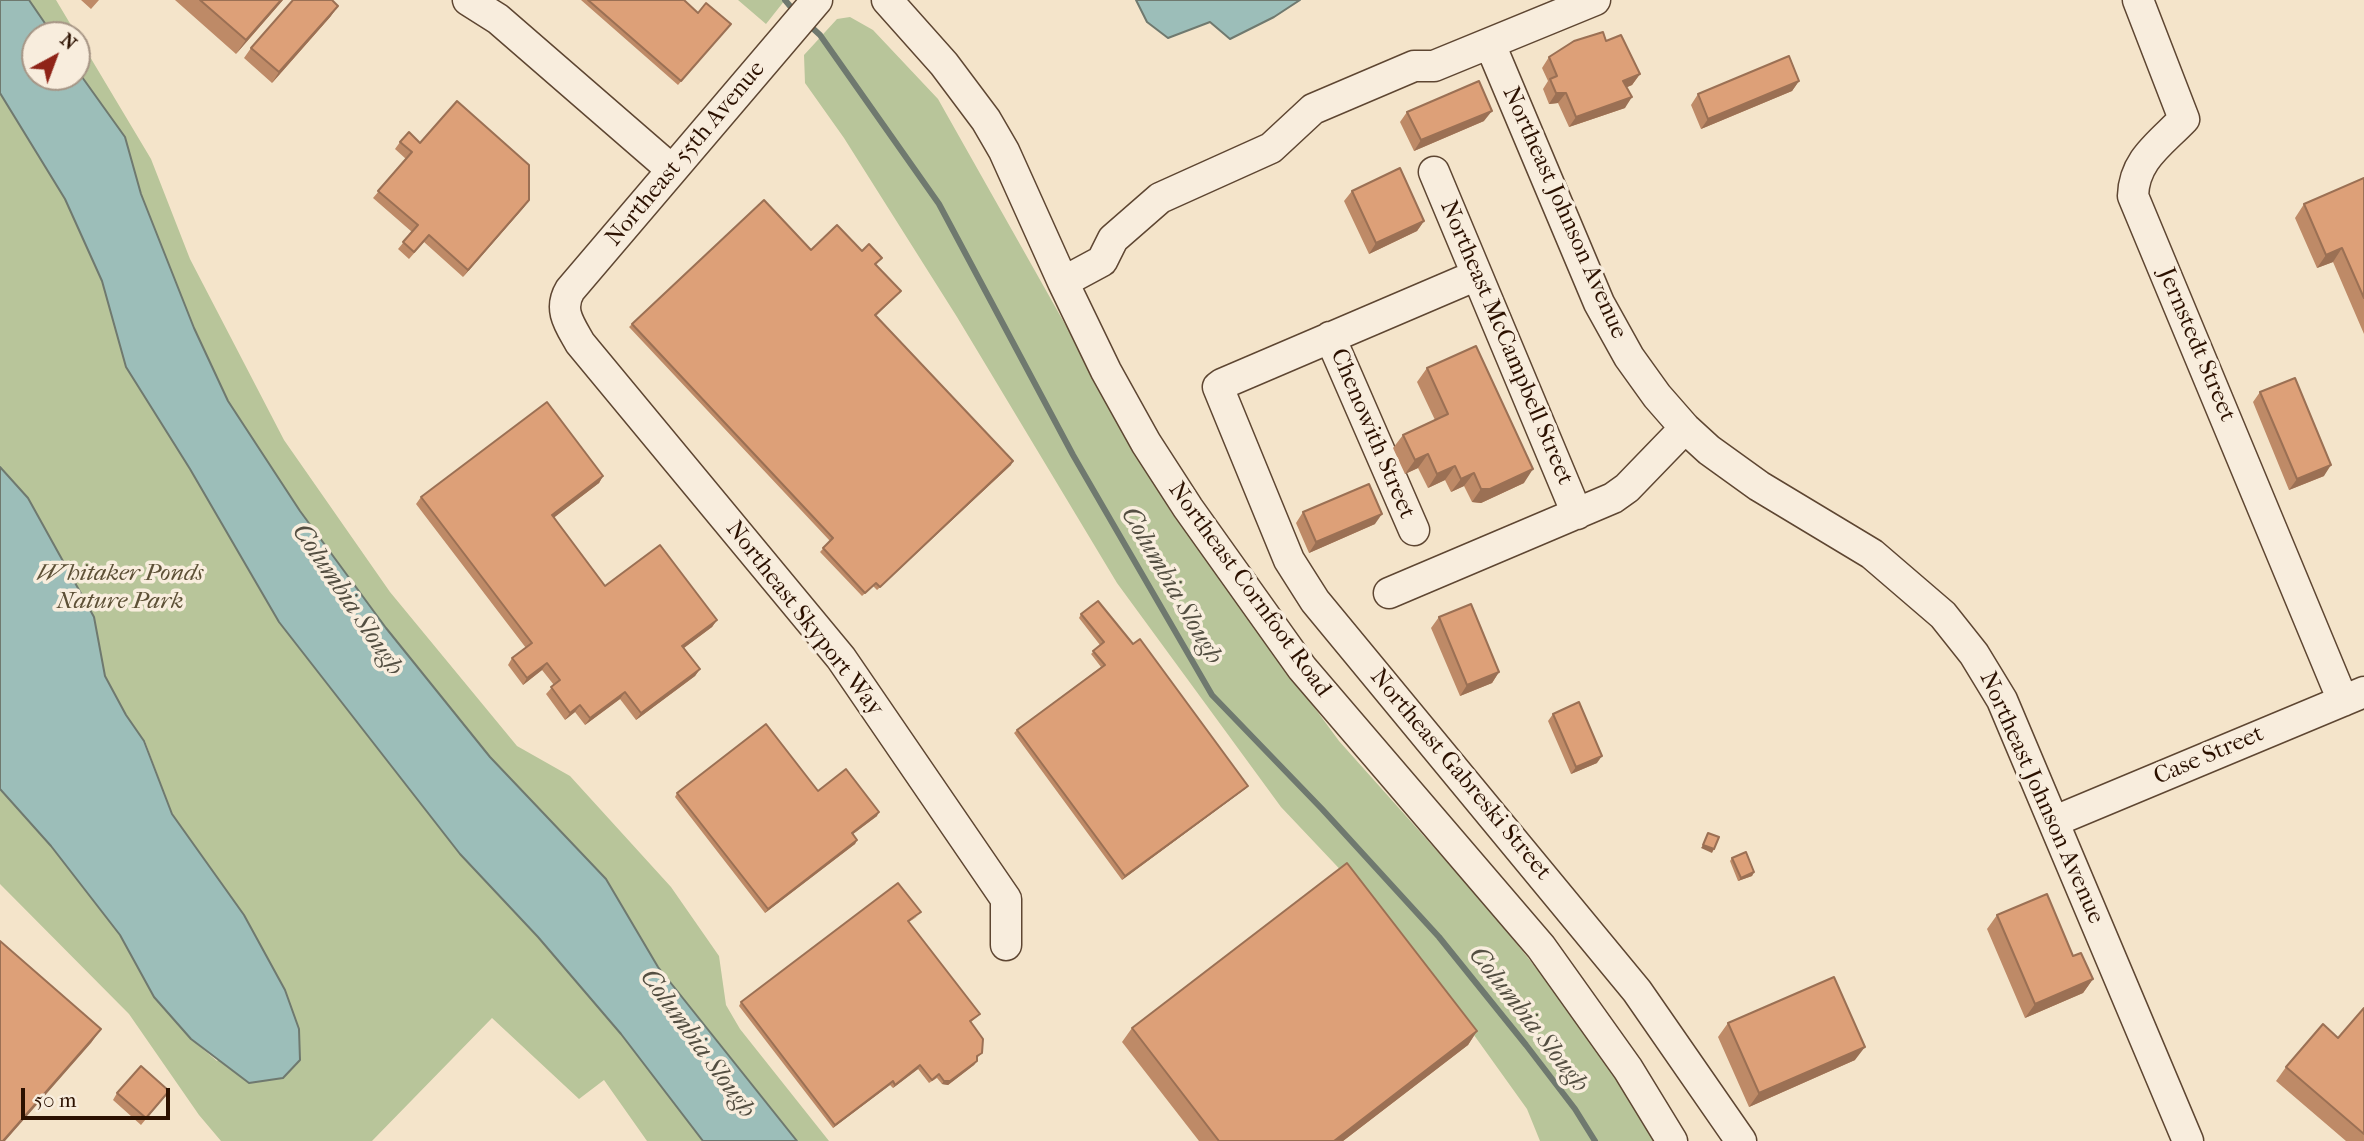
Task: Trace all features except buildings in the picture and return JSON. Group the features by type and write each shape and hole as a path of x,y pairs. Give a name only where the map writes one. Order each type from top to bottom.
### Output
{"street":[{"path":"468,0 498,19 672,170"},
{"name":"Northeast 55th Avenue","path":"564,312 565,299 570,290 817,0"},
{"name":"Northeast Cornfoot Road","path":"887,0 944,64 986,120 1004,150 1096,351 1146,443 1188,508 1266,620 1324,695 1541,947 1628,1069 1672,1141"},
{"path":"1063,282 1102,261 1114,239 1160,198 1271,148 1313,109 1415,66 1434,66 1595,0"},
{"name":"Jernstedt Street","path":"2138,0 2183,119 2139,167 2134,180 2133,196 2354,696"},
{"name":"Northeast Johnson Avenue","path":"1490,44 1599,303 1629,357 1657,396 1709,450 1759,486 1872,554 1943,615 1975,654 2003,700 2188,1141"},
{"name":"Northeast McCampbell Street","path":"1434,172 1577,514"},
{"path":"1330,337 1477,275"},
{"name":"Northeast Skyport Way","path":"564,312 580,343 841,658 1006,899 1006,945"},
{"name":"Northeast Gabreski Street","path":"1330,337 1218,387 1289,560 1315,601 1637,992 1741,1141"},
{"name":"Chenowith Street","path":"1330,337 1414,530"},
{"path":"1389,593 1613,498 1627,488 1685,428"},
{"name":"Case Street","path":"2055,821 2354,696"}],"green space":[{"path":"29,0 56,0 69,21 43,21"},
{"path":"738,0 785,0 766,24"},
{"path":"850,17 873,30 938,99 1171,512 1339,741 1489,909 1595,1042 1655,1141 1540,1141 1527,1109 1403,936 1281,807 1117,583 957,317 844,138 805,83 804,55 837,19"},
{"path":"91,58 151,159 190,259 284,440 390,592 517,746 570,776 671,887 719,956 726,1005 740,1029 829,1141 797,1141 658,967 606,879 490,757 386,628 300,511 228,401 194,328 141,194 125,137 91,90"},
{"name":"Whitaker Ponds Nature Park","path":"0,93 65,199 102,281 126,367 190,469 279,622 460,854 538,937 621,1034 703,1141 647,1141 604,1080 579,1099 492,1018 372,1141 221,1141 199,1115 129,1014 0,884","holes":["145,741 172,814 244,915 285,990 217,1061 191,1039 154,997 120,935 51,846"]}],"water":[{"path":"0,0 29,0 43,21 21,21 21,91 91,90 125,137 141,194 194,328 228,401 300,511 386,628 490,757 606,879 658,967 797,1141 703,1141 621,1034 538,937 460,854 279,622 190,469 126,367 102,281 65,199 0,93"},
{"path":"1136,0 1300,0 1274,17 1230,39 1210,22 1168,38 1147,22"},
{"path":"0,467 28,498 94,617 105,676 144,741 172,814 244,915 285,990 299,1029 300,1060 283,1078 249,1083 191,1039 154,997 120,935 51,846 0,789"}],"waterway":[{"name":"Columbia Slough","path":"785,0 795,12"},
{"name":"Columbia Slough","path":"808,24 820,35 939,204 1073,455 1212,695 1322,809 1439,937 1575,1109 1595,1141"}]}
